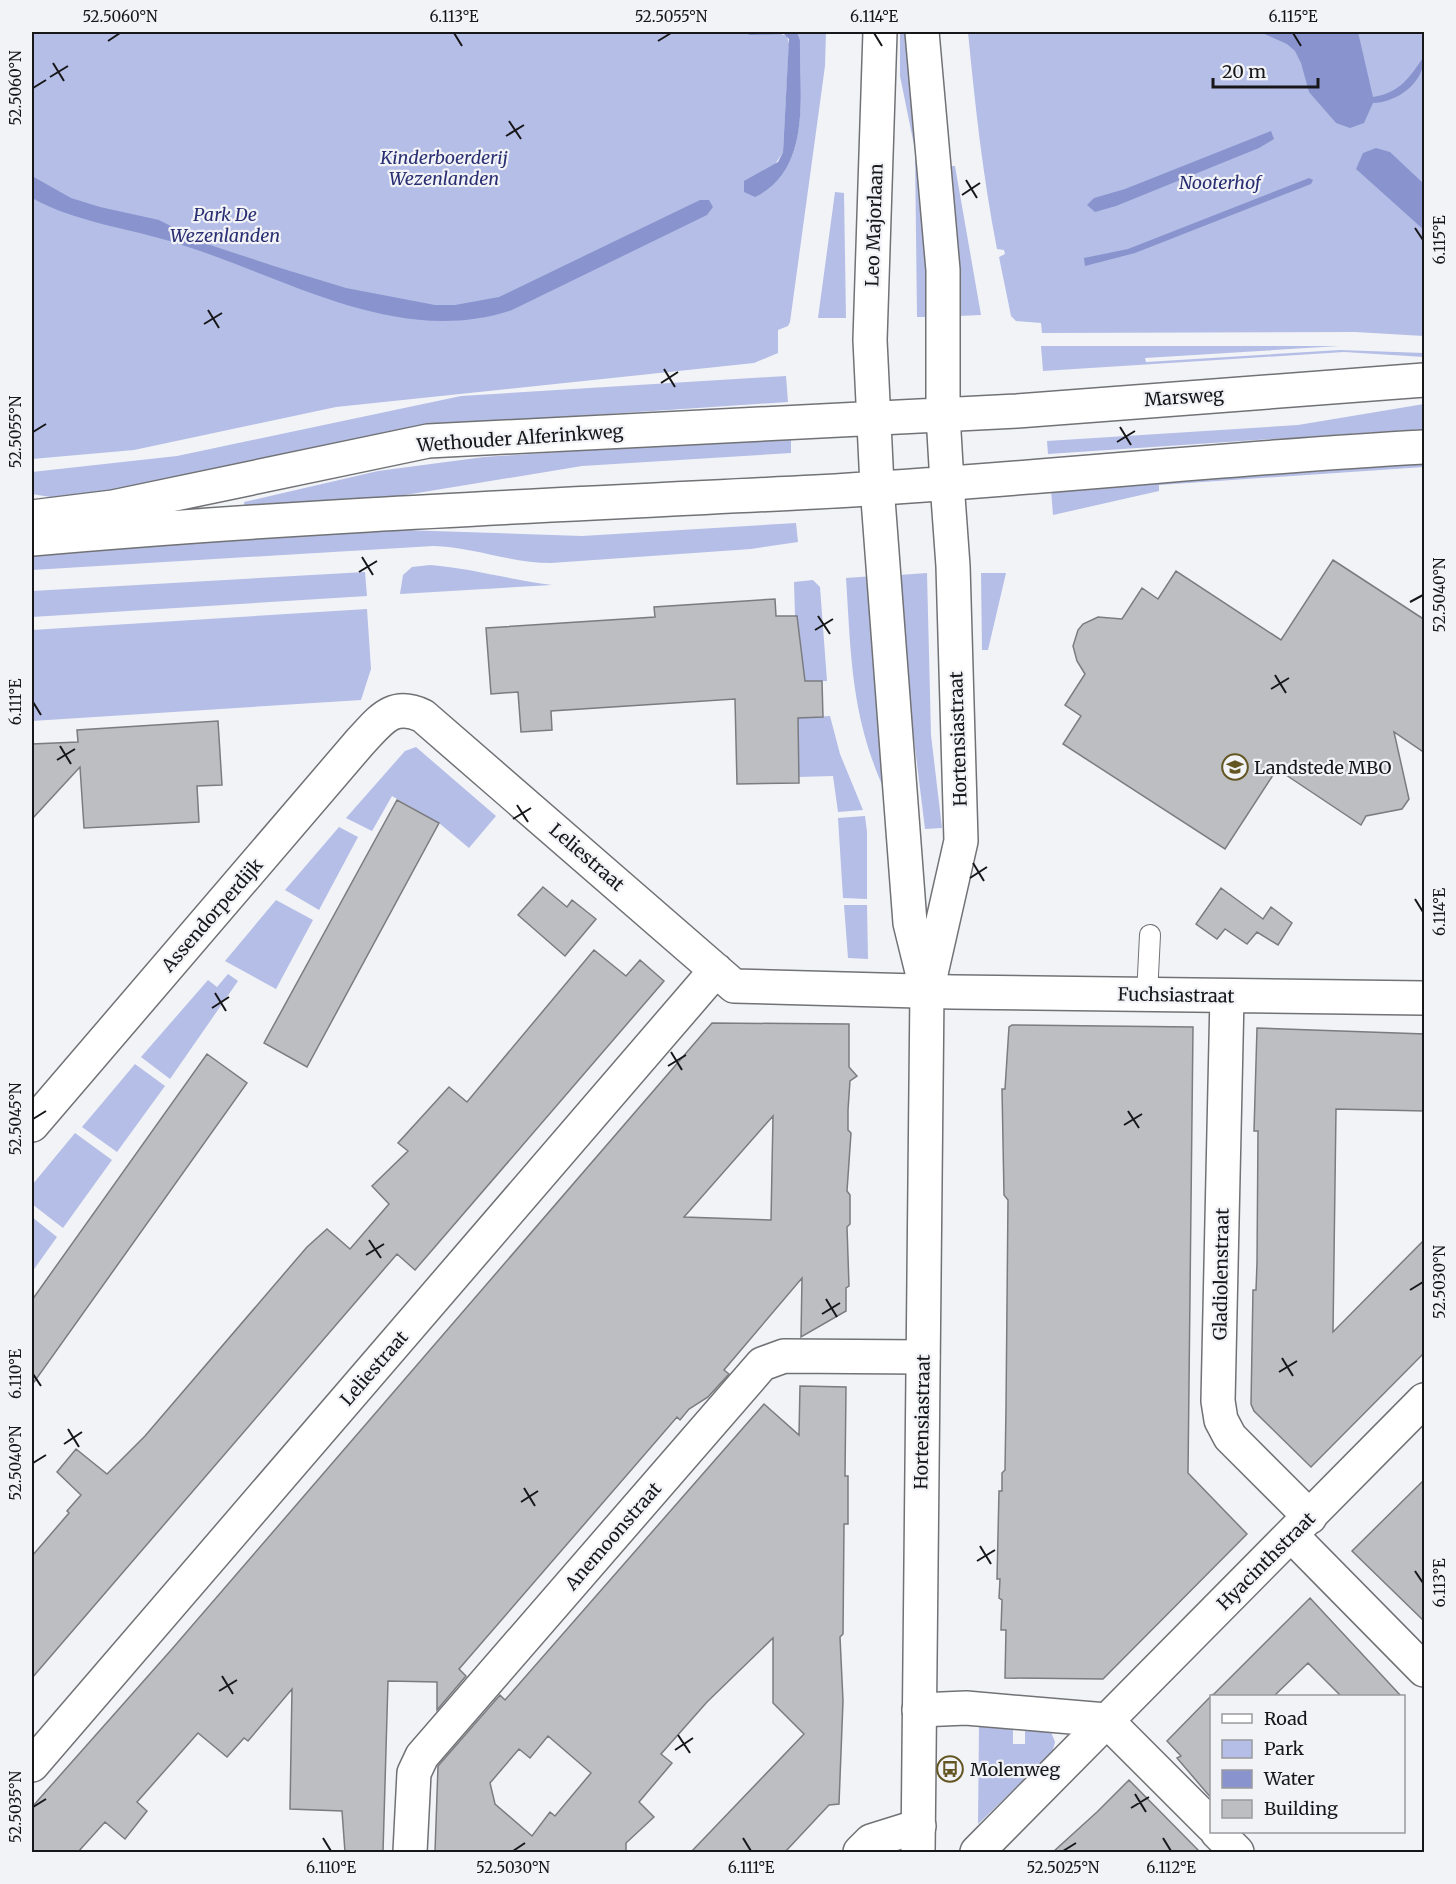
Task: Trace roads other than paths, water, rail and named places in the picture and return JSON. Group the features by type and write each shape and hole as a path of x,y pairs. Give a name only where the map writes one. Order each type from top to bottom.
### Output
{"street":[{"name":"Leo Majorlaan","path":"877,486 870,340 880,32"},
{"path":"922,32 943,270 943,415"},
{"name":"Marsweg","path":"943,415 1425,380"},
{"name":"Wethouder Alferinkweg","path":"32,517 113,507 428,441 943,415"},
{"name":"Hortensiastraat","path":"918,1839 927,991 961,842 953,557 943,415"},
{"path":"32,539 402,513 815,492 1283,454 1425,447"},
{"name":"Hortensiastraat","path":"877,486 910,923 927,991"},
{"name":"Leliestraat","path":"397,711 410,710 423,716 734,986 927,991"},
{"name":"Assendorperdijk","path":"32,1125 360,742 384,716 397,711"},
{"name":"Leliestraat","path":"32,1765 716,970"},
{"name":"Fuchsiastraat","path":"927,991 1425,998"},
{"name":"Gladiolenstraat","path":"1227,996 1218,1401 1221,1420 1230,1437 1301,1526 1425,1670"},
{"name":"Anemoonstraat","path":"410,1852 414,1773 422,1756 762,1364 784,1356 923,1357"},
{"name":"Hyacinthstraat","path":"977,1852 1425,1400"},
{"path":"919,1710 966,1708 1106,1720 1210,1824"},
{"path":"1218,1833 1237,1852"},
{"path":"860,1852 871,1841 918,1839"}],"lane":[{"path":"1147,995 1150,935"}],"water":[{"path":"743,32 797,32 800,40 801,106 794,149 786,168 774,184 755,197 744,192 744,181 778,162 783,152 789,39 784,34 750,35"},
{"path":"1260,32 1358,32 1373,97 1397,88 1409,77 1424,56 1423,65 1415,82 1408,89 1392,99 1373,103 1364,123 1350,128 1336,123 1309,92 1301,63 1295,51 1287,44"},
{"path":"1271,131 1274,139 1259,148 1116,206 1095,212 1087,205 1094,198 1125,189"},
{"path":"1376,148 1390,152 1424,184 1424,230 1356,169 1363,153"},
{"path":"32,176 71,198 159,220 204,243 277,267 346,288 435,305 455,305 499,297 700,200 709,200 713,207 707,215 512,310 469,319 426,320 384,315 342,304 179,244 67,213 32,198"},
{"path":"1309,178 1313,180 1311,184 1135,253 1085,266 1084,258 1128,249"}],"place":[{"name":"Landstede MBO","path":"1235,767"},
{"name":"Molenweg","path":"950,1769"}],"park label":[{"name":"Kinderboerderij Wezenlanden","path":"444,167"},
{"name":"Nooterhof","path":"1220,182"},
{"name":"Park De Wezenlanden","path":"225,224"}]}
